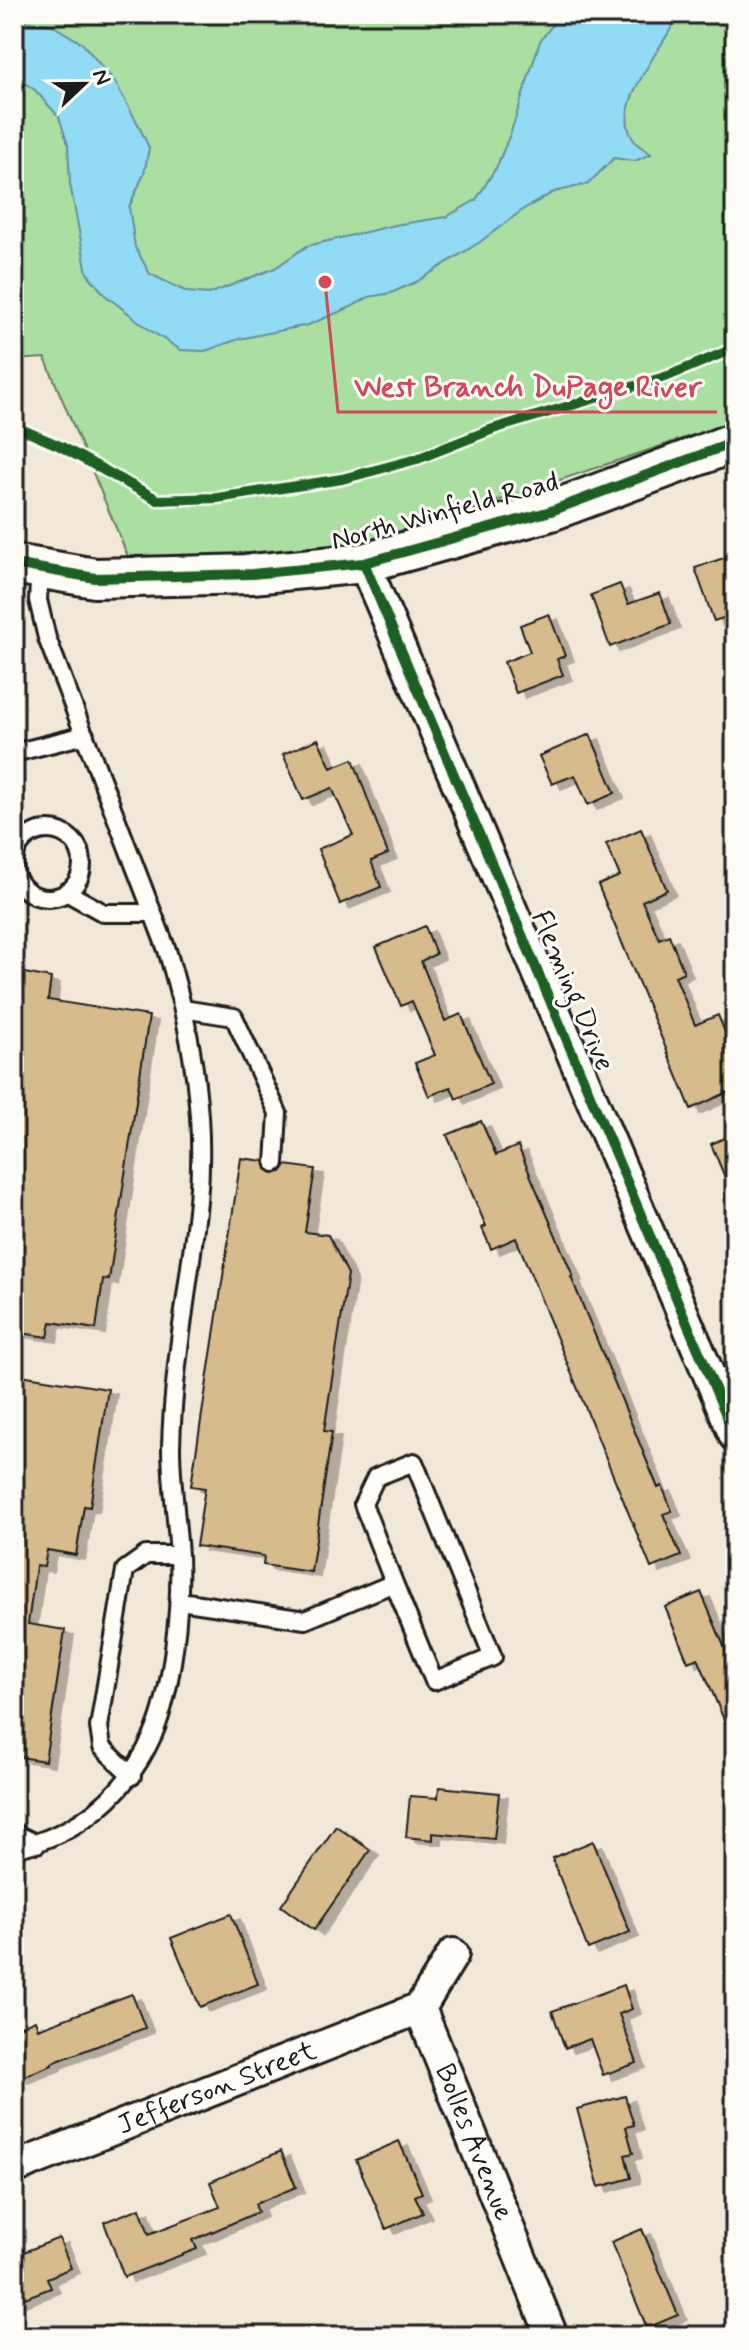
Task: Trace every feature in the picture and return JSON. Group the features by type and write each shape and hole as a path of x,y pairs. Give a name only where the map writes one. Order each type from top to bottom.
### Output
{"street":[{"name":"North Winfield Road","path":"27,567 108,578 252,574 364,563 551,511 735,442"},
{"name":"Fleming Drive","path":"364,563 735,1436"},
{"path":"420,2008 453,1954"},
{"name":"Jefferson Street","path":"14,2168 420,2008"},
{"name":"Bolles Avenue","path":"420,2008 552,2336"}],"lane":[{"path":"14,1849 37,1844 82,1821 132,1776 154,1732 169,1676 180,1601 171,1449 178,1354 199,1199 201,1137 183,1009 167,950 47,638 27,567"},
{"path":"14,753 85,735"},
{"path":"52,830 76,844 81,869 78,880 66,892 50,898 39,897 21,884 14,863 21,834 52,830"},
{"path":"66,892 104,913 153,913"},
{"path":"183,1009 234,1017 278,1113 275,1163"},
{"path":"414,1462 493,1657 434,1681 394,1583 363,1504 376,1477 414,1462"},
{"path":"132,1776 102,1747 99,1727 125,1570 146,1555 179,1555"},
{"path":"180,1601 305,1620 394,1583"},
{"path":"14,1833 37,1844"}],"green space":[{"path":"14,14 735,14 735,421 358,548 129,559 45,358 14,360"}],"water":[{"path":"561,14 678,14 641,77 628,113 628,129 636,143 651,154 635,161 614,158 588,184 554,192 525,208 480,242 416,282 391,293 369,297 308,325 239,339 205,351 181,350 151,331 105,295 87,273 70,184 68,145 59,117 35,90 14,76 14,24 20,21 52,25 83,44 115,82 149,148 144,174 129,207 135,247 150,274 187,292 209,294 275,268 307,246 395,225 446,217 476,200 497,166 511,132 540,41"}],"building":[{"path":"735,554 735,614 714,621 695,568"},
{"path":"620,584 628,604 660,593 671,624 610,647 591,595"},
{"path":"549,614 565,656 557,659 563,675 516,693 504,662 530,652 520,625"},
{"path":"590,734 615,793 588,805 575,775 552,784 539,756"},
{"path":"318,739 331,768 353,759 388,854 371,861 381,887 340,904 318,849 353,835 332,788 303,800 283,754"},
{"path":"641,829 667,890 642,901 659,939 669,935 684,972 675,976 695,1025 718,1015 735,1056 735,1089 691,1109 598,885 620,876 606,844"},
{"path":"425,926 436,954 421,961 445,1021 461,1014 491,1084 456,1099 451,1087 429,1096 415,1063 435,1055 412,1001 401,1006 376,947"},
{"path":"14,971 51,978 48,1000 149,1016 109,1280 103,1279 96,1329 51,1322 48,1337 14,1332"},
{"path":"481,1121 496,1155 518,1146 658,1488 662,1486 672,1511 663,1514 681,1556 651,1568 516,1238 491,1249 482,1228 486,1226 447,1135"},
{"path":"735,1133 735,1201 711,1144"},
{"path":"241,1158 264,1161 266,1169 274,1174 281,1172 286,1165 315,1169 305,1232 328,1235 348,1274 324,1431 332,1432 311,1572 263,1565 264,1556 196,1546 205,1488 191,1486"},
{"path":"14,1374 108,1389 90,1507 84,1506 76,1555 47,1550 44,1567 36,1566 28,1624 65,1630 45,1761 14,1756"},
{"path":"701,1592 735,1672 735,1746 698,1658 688,1662 665,1607"},
{"path":"439,1787 499,1793 494,1839 433,1833 433,1840 406,1837 410,1796 438,1798"},
{"path":"336,1826 370,1850 314,1930 281,1906"},
{"path":"593,1841 630,1932 588,1949 552,1858"},
{"path":"231,1914 258,1984 200,2007 171,1938"},
{"path":"624,1985 632,2009 619,2014 637,2063 603,2075 590,2039 565,2048 552,2011"},
{"path":"132,1994 145,2028 19,2078 14,2066 14,2029 35,2020 38,2029"},
{"path":"625,2096 634,2125 626,2127 633,2153 625,2155 631,2178 599,2187 577,2109"},
{"path":"399,2141 422,2193 415,2196 423,2213 386,2229 356,2160"},
{"path":"281,2151 296,2187 255,2204 258,2212 193,2240 197,2249 124,2277 104,2222 140,2208 149,2234 220,2207 210,2182"},
{"path":"642,2229 678,2315 647,2328 611,2242"},
{"path":"59,2238 71,2268 47,2278 51,2288 14,2302 14,2256"}],"cycle path":[{"path":"14,426 60,446 158,500 217,498 342,479 417,459 493,429 668,376 735,348"},
{"path":"14,564 95,578 252,574 364,563 551,511 735,442"},
{"path":"364,563 735,1436"}],"place":[{"name":"West Branch DuPage River","path":"325,282"}]}
